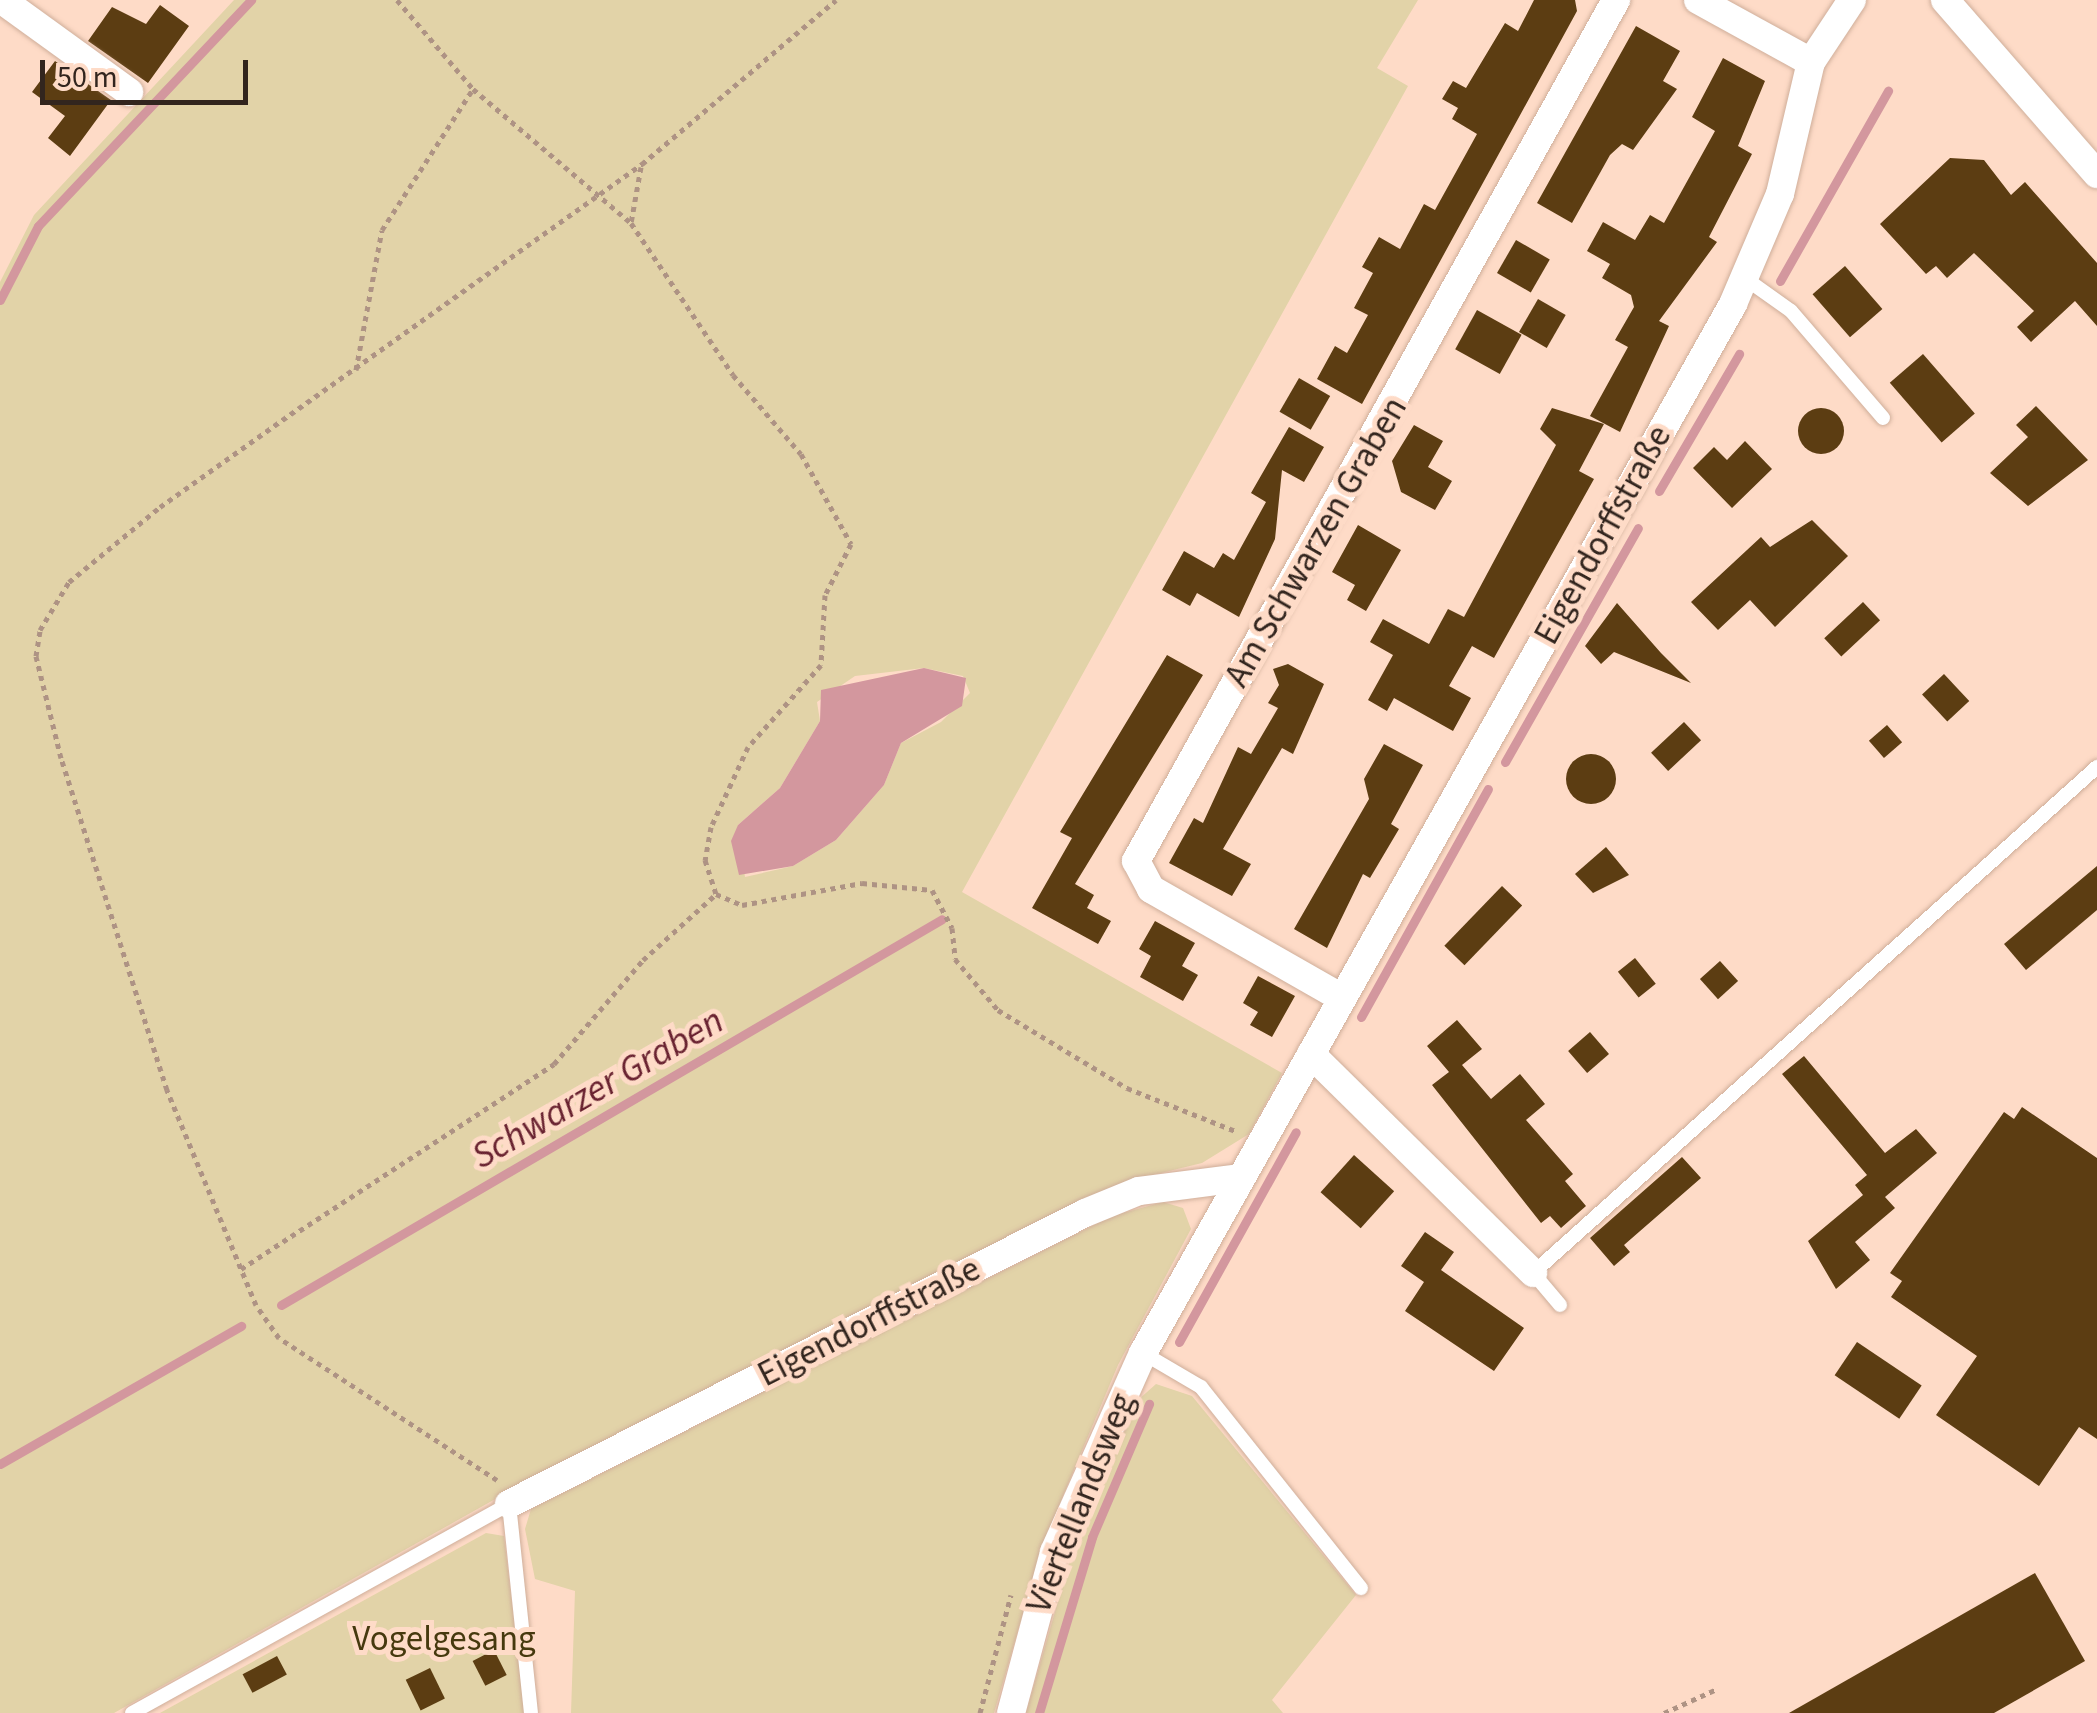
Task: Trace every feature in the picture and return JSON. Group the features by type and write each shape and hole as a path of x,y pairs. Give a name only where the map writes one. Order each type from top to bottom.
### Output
{"street":[{"path":"2,0 129,92"},
{"name":"Am Schwarzen Graben","path":"1342,998 1152,888 1136,862 1616,0"},
{"path":"1698,0 1811,62"},
{"name":"Eigendorffstraße","path":"1176,1296 1746,279 1780,194 1811,62 1852,0"},
{"path":"1945,0 2097,174"},
{"path":"1310,1054 1533,1273"},
{"name":"Eigendorffstraße","path":"509,1504 1084,1213 1139,1191 1241,1178"},
{"name":"Viertellandsweg","path":"1011,1713 1054,1552 1143,1353 1176,1296"}],"lane":[{"path":"1746,279 1792,311 1883,418"},
{"path":"1560,1305 1533,1273 2097,767"},
{"name":"Viertellandsweg","path":"1143,1353 1201,1387 1362,1588"},
{"path":"509,1504 531,1713"},
{"name":"Eigendorffstraße","path":"132,1713 509,1504"}],"path":[{"path":"396,0 473,89 596,198 631,223 733,375 802,454 851,544 825,595 820,665 748,746 711,827 705,860 716,894 742,905 862,882 932,890 952,928 955,959 998,1010 1127,1088 1262,1141"},
{"path":"509,1504 502,1482 279,1338 241,1269 167,1090 61,758 38,643 70,582 642,164 836,0"},
{"path":"356,370 382,230 473,89"},
{"path":"631,223 642,164"},
{"path":"241,1269 554,1064 643,960 716,894"},
{"path":"1664,1713 1718,1689"}],"green space":[{"path":"234,0 1418,0 1377,68 1408,86 962,892 1282,1073 1249,1134 1202,1163 1149,1176 515,1488 114,1713 0,1713 0,282 34,215","holes":["924,668 963,676 970,693 941,722 901,743 884,785 836,840 793,866 745,877 738,825 780,788 820,721 817,702 855,676"]},
{"path":"1163,1202 1183,1208 1191,1229 1118,1365 1044,1541 994,1713 571,1713 575,1591 535,1579 525,1529 531,1509 1112,1216"},
{"path":"1156,1384 1192,1396 1356,1595 1272,1700 1283,1713 1026,1713 1071,1556 1138,1400"},
{"name":"Vogelgesang","path":"486,1533 504,1536 525,1713 160,1713"}],"shaded area":[{"path":"924,668 966,678 962,706 901,743 884,785 836,840 793,866 739,875 731,841 738,825 780,788 820,721 821,690"}],"building":[{"path":"1534,0 1575,0 1577,11 1362,404 1317,379 1335,346 1347,353 1368,315 1354,308 1373,273 1362,267 1379,237 1400,249 1424,204 1435,210 1477,134 1452,119 1458,108 1442,99 1453,81 1466,88 1505,23 1518,31"},
{"path":"160,5 189,26 148,83 88,41 112,7 146,24"},
{"path":"1636,26 1680,51 1663,81 1677,89 1633,150 1622,144 1610,155 1572,223 1537,203"},
{"path":"1723,58 1765,81 1738,146 1752,154 1709,237 1717,242 1659,321 1669,326 1620,432 1590,416 1628,347 1615,340 1634,307 1631,295 1602,278 1610,264 1587,251 1603,222 1635,240 1650,215 1664,223 1715,131 1692,117"},
{"path":"55,61 111,100 70,156 48,138 65,116 32,92"},
{"path":"1950,158 1984,160 2011,195 2025,182 2097,263 2097,326 2075,301 2031,342 2017,327 2034,311 1974,253 1947,278 1936,266 1926,274 1880,224"},
{"path":"1516,240 1550,260 1531,292 1497,273"},
{"path":"1845,266 1882,309 1850,337 1813,294"},
{"path":"1538,299 1566,315 1547,348 1519,332"},
{"path":"1477,310 1522,335 1500,374 1455,349"},
{"path":"1923,354 1975,414 1942,442 1890,383"},
{"path":"1299,378 1330,396 1311,430 1280,412"},
{"path":"2036,406 2088,460 2028,506 1990,473 2028,437 2016,425"},
{"path":"1552,408 1604,424 1579,471 1594,479 1494,658 1472,646 1449,686 1471,698 1453,731 1394,698 1387,711 1368,700 1393,655 1370,642 1383,619 1429,644 1448,609 1464,617 1556,445 1540,429"},
{"path":"1821,408 1837,415 1844,431 1837,447 1821,454 1805,447 1798,431 1805,415"},
{"path":"1414,425 1443,441 1428,467 1452,481 1435,510 1401,492 1392,461"},
{"path":"1289,427 1324,447 1304,482 1282,470 1275,539 1239,617 1197,593 1190,606 1162,590 1184,551 1214,568 1223,553 1234,560 1266,502 1251,493"},
{"path":"1745,441 1772,469 1732,508 1693,468 1714,447 1727,460"},
{"path":"1812,520 1848,556 1775,627 1750,600 1718,630 1691,602 1761,537 1770,547"},
{"path":"1358,525 1401,550 1366,611 1347,600 1355,585 1332,572"},
{"path":"1863,602 1880,620 1841,656 1824,638"},
{"path":"1617,603 1691,683 1614,652 1601,664 1585,646"},
{"path":"1167,655 1203,675 1075,884 1094,895 1087,908 1111,921 1098,944 1032,908 1072,838 1060,832"},
{"path":"1288,664 1324,684 1293,754 1282,748 1223,849 1251,864 1232,896 1169,863 1194,818 1203,823 1238,747 1251,754 1278,708 1268,703 1279,685 1273,669"},
{"path":"1944,674 1969,701 1947,722 1922,694"},
{"path":"1684,722 1701,740 1668,771 1651,753"},
{"path":"1887,725 1902,742 1884,758 1869,741"},
{"path":"1384,744 1423,765 1391,824 1399,829 1370,878 1363,874 1327,948 1294,929 1369,799 1364,779"},
{"path":"1581,755 1601,755 1615,769 1615,789 1601,803 1581,803 1567,789 1567,769"},
{"path":"1606,847 1629,875 1593,893 1575,874"},
{"path":"2097,866 2097,910 2026,970 2004,944"},
{"path":"1502,886 1522,905 1464,965 1444,946"},
{"path":"1155,921 1195,943 1182,966 1198,975 1183,1001 1140,977 1151,956 1139,949"},
{"path":"1635,958 1656,984 1639,997 1618,972"},
{"path":"1720,961 1738,981 1718,999 1700,979"},
{"path":"1258,976 1295,996 1272,1037 1250,1025 1258,1012 1243,1003"},
{"path":"1457,1020 1482,1049 1462,1065 1491,1099 1520,1074 1545,1104 1526,1120 1573,1174 1565,1181 1586,1206 1561,1228 1550,1216 1541,1223 1432,1085 1449,1072 1427,1046"},
{"path":"1590,1032 1609,1054 1587,1073 1568,1051"},
{"path":"1804,1056 1885,1153 1916,1129 1937,1153 1885,1197 1895,1208 1855,1242 1870,1260 1836,1289 1808,1241 1863,1195 1855,1185 1867,1175 1782,1074"},
{"path":"2022,1107 2097,1158 2097,1439 2079,1427 2039,1486 1936,1415 1977,1356 1891,1297 1902,1281 1890,1273 2004,1112 2014,1119"},
{"path":"1354,1155 1394,1191 1361,1228 1321,1192"},
{"path":"1682,1157 1701,1178 1624,1245 1630,1252 1614,1266 1590,1238"},
{"path":"1425,1232 1454,1252 1441,1270 1524,1328 1494,1371 1405,1311 1424,1282 1401,1266"},
{"path":"1857,1342 1922,1386 1899,1419 1835,1375"},
{"path":"2035,1573 2085,1661 1994,1713 1789,1713"},
{"path":"494,1650 507,1675 485,1686 473,1661"},
{"path":"277,1656 287,1675 252,1693 243,1674"},
{"path":"430,1668 445,1699 421,1710 406,1680"}],"waterway":[{"name":"Schwarzer Graben","path":"0,300 38,226 251,0"},
{"path":"1780,281 1888,91"},
{"path":"1659,491 1739,354"},
{"path":"1505,762 1638,528"},
{"path":"1361,1017 1488,789"},
{"name":"Schwarzer Graben","path":"281,1305 942,919"},
{"path":"1179,1342 1296,1132"},
{"name":"Schwarzer Graben","path":"0,1464 241,1326"},
{"path":"1039,1713 1092,1537 1149,1404"}]}
